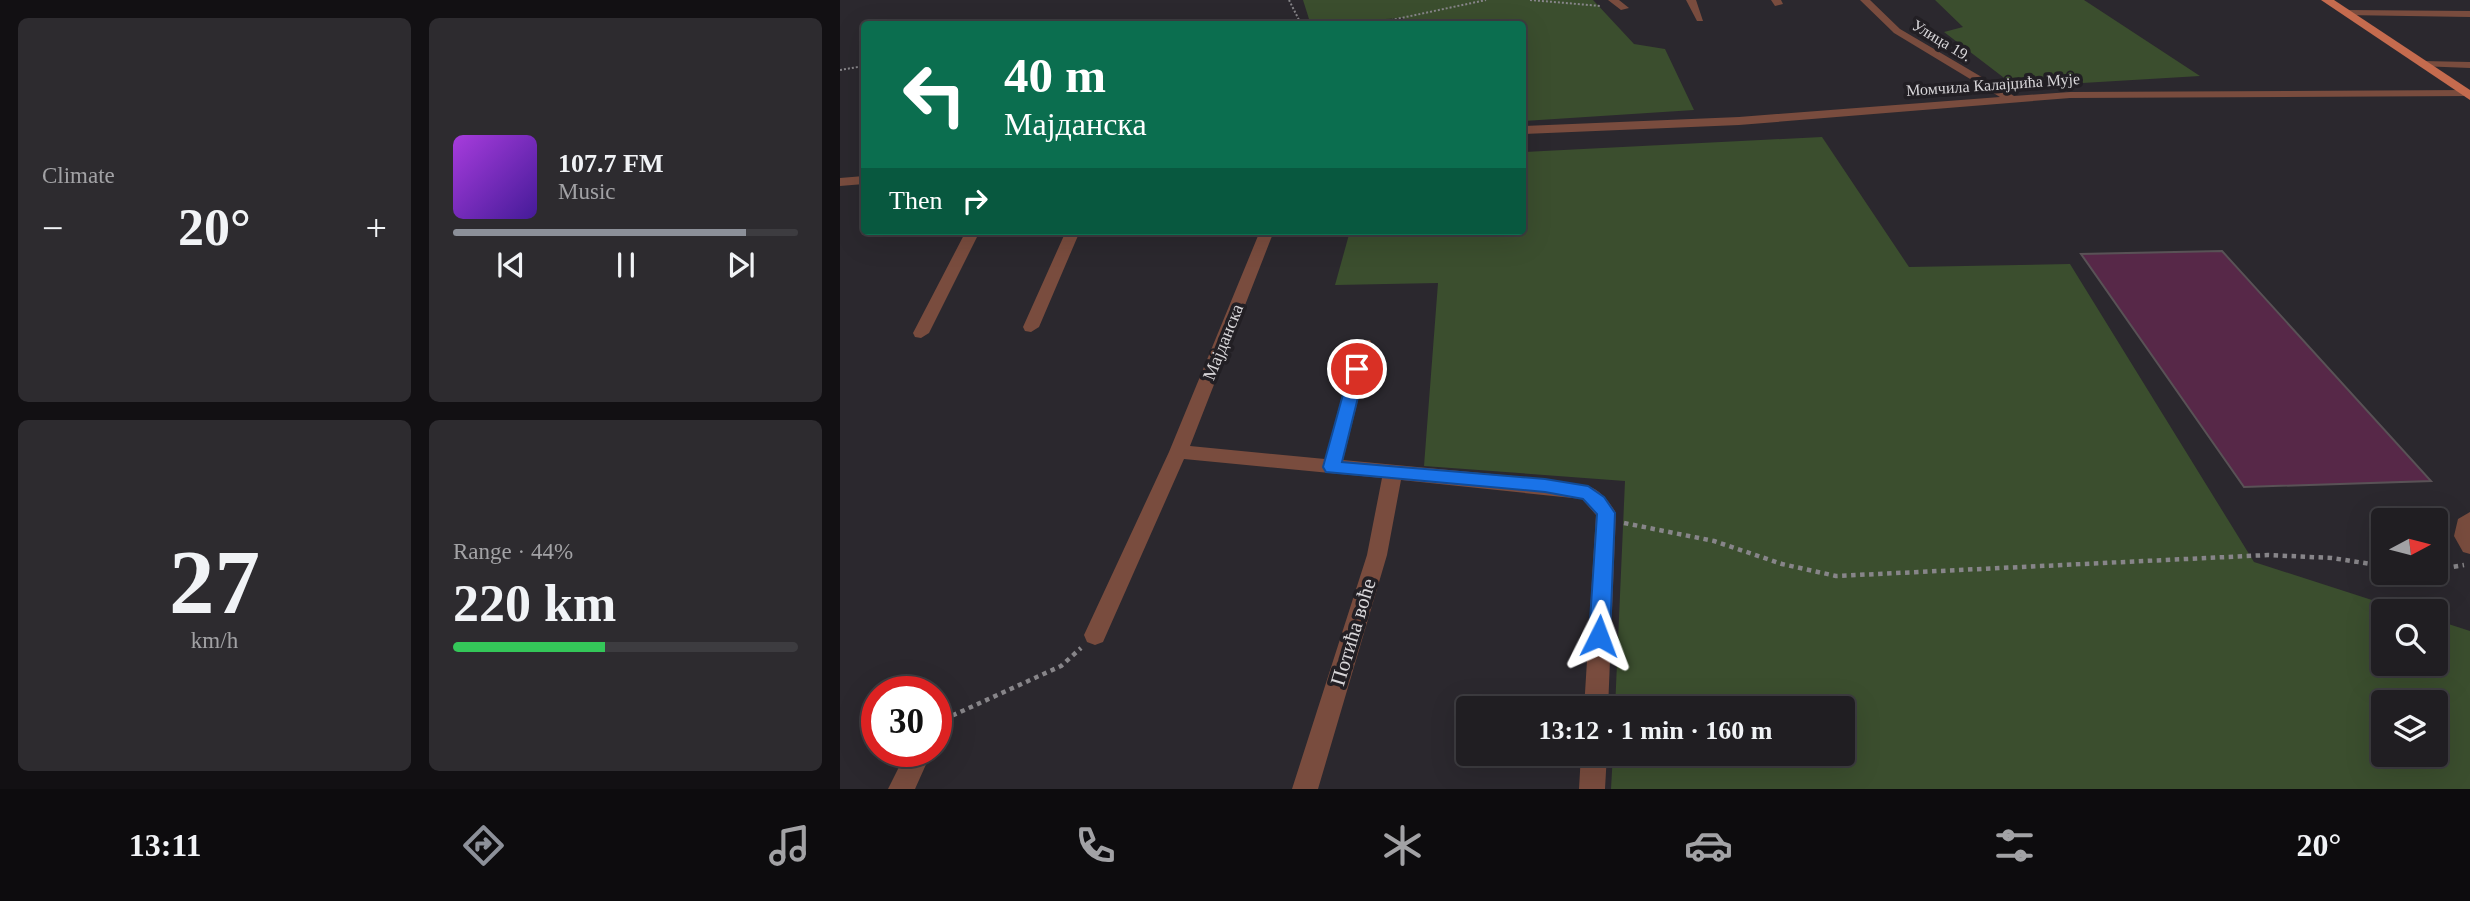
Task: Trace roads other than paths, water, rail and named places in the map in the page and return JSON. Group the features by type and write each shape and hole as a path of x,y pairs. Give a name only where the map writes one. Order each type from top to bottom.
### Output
{"main road":[{"path":"2327,0 2468,94"}],"street":[{"path":"1613,0 1623,8"},
{"path":"1690,0 1700,19"},
{"name":"Улица 19.","path":"1865,0 1897,31 2010,99"},
{"path":"2347,13 2470,14"},
{"path":"2423,64 2470,65"},
{"name":"Момчила Калајџића Мује","path":"1526,130 1753,120 2070,95 2468,94"},
{"path":"840,182 861,180"},
{"path":"920,333 971,235"},
{"path":"1031,327 1071,235"},
{"name":"Мајданска","path":"1095,635 1178,452 1265,235"},
{"path":"1332,467 1364,344"},
{"path":"1178,452 1572,489 1588,493 1606,513 1597,696"},
{"name":"Потића воће","path":"1305,789 1377,555 1393,473"},
{"path":"1592,789 1593,766"},
{"path":"901,789 912,767"}]}
